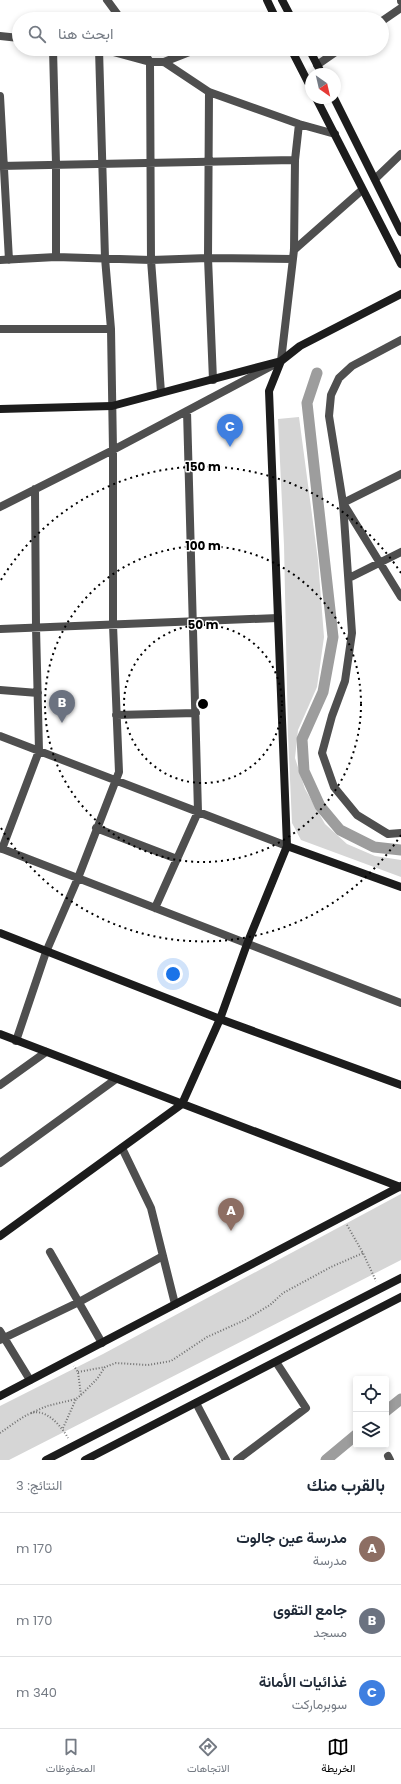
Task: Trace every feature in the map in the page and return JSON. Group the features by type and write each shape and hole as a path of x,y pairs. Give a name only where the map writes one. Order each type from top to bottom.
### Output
{"main road":[{"path":"267,0 272,12"},
{"path":"282,0 288,12"},
{"path":"295,56 305,76"},
{"path":"312,56 319,68"},
{"path":"319,104 401,264"},
{"path":"337,104 401,232"},
{"path":"0,409 112,406 281,361 300,346 401,294"},
{"path":"0,1236 182,1104 220,1019 247,944 287,846 269,391 281,361"},
{"path":"287,846 401,887"},
{"path":"0,933 220,1019 401,1085"},
{"path":"0,1034 400,1186"},
{"path":"0,1396 400,1186"},
{"path":"46,1460 401,1278"},
{"path":"85,1460 401,1297"}],"street":[{"path":"107,0 116,12"},
{"path":"389,16 401,8"},
{"path":"0,36 12,37"},
{"path":"53,56 56,164 56,257"},
{"path":"16,1040 46,952 78,878 114,780 119,772 112,624 113,450 111,329 105,258 101,164 99,56"},
{"path":"128,56 150,62 164,62 179,56"},
{"path":"146,56 150,62 151,260 161,392"},
{"path":"317,65 330,56"},
{"path":"164,62 209,92 299,124 334,134"},
{"path":"209,92 208,258 213,380"},
{"path":"0,96 9,260"},
{"path":"0,507 113,450 281,361 294,250 295,160 299,124"},
{"path":"375,179 401,154"},
{"path":"3,166 295,160"},
{"path":"294,250 362,190"},
{"path":"0,260 56,257 151,260 208,258 293,259"},
{"path":"0,329 111,329"},
{"path":"401,340 352,366 339,378 331,395 330,416 343,503 352,633 345,681 332,716 322,753 334,787 358,815 388,834 401,833"},
{"path":"155,908 198,812 187,411"},
{"path":"343,503 401,474"},
{"path":"35,489 39,751 1,848 401,1003"},
{"path":"343,503 401,597"},
{"path":"349,578 401,552"},
{"path":"0,629 278,618"},
{"path":"0,690 38,693"},
{"path":"116,715 196,713"},
{"path":"0,736 287,846"},
{"path":"96,828 177,859"},
{"path":"0,1085 46,1052"},
{"path":"0,1163 116,1078"},
{"path":"122,1148 151,1208 175,1304"},
{"path":"50,1252 102,1343"},
{"path":"30,1380 1,1336 78,1302 163,1256"},
{"path":"238,1460 306,1408 276,1362"},
{"path":"196,1403 226,1460"}],"path":[{"path":"342,1217 363,1253 380,1289"},
{"path":"78,1372 116,1363 148,1365 171,1361 207,1337 245,1320 270,1305 283,1293 331,1267 363,1253"},
{"path":"71,1359 78,1372 81,1395"},
{"path":"0,1434 30,1413 47,1406 76,1399 97,1379 105,1366"},
{"path":"63,1428 76,1399"},
{"path":"30,1413 40,1413 53,1419 63,1428 73,1446"}],"shaded area":[{"path":"299,417 318,560 324,637 317,687 298,730 295,758 305,789 325,824 347,844 375,856 401,860 401,877 301,840 292,823 288,735 284,545 278,419"},
{"path":"401,1194 401,1260 9,1460 0,1460 0,1406 103,1354"}],"waterway":[{"path":"317,373 307,403 333,637 323,692 302,739 304,771 320,806 340,830 374,847 401,850"},
{"path":"389,1409 401,1399"},
{"path":"326,1460 353,1438"}],"place":[{"name":"غذائيات الأمانة","path":"230,447"},
{"name":"جامع التقوى","path":"62,723"},
{"name":"مدرسة عين جالوت","path":"231,1231"}]}
